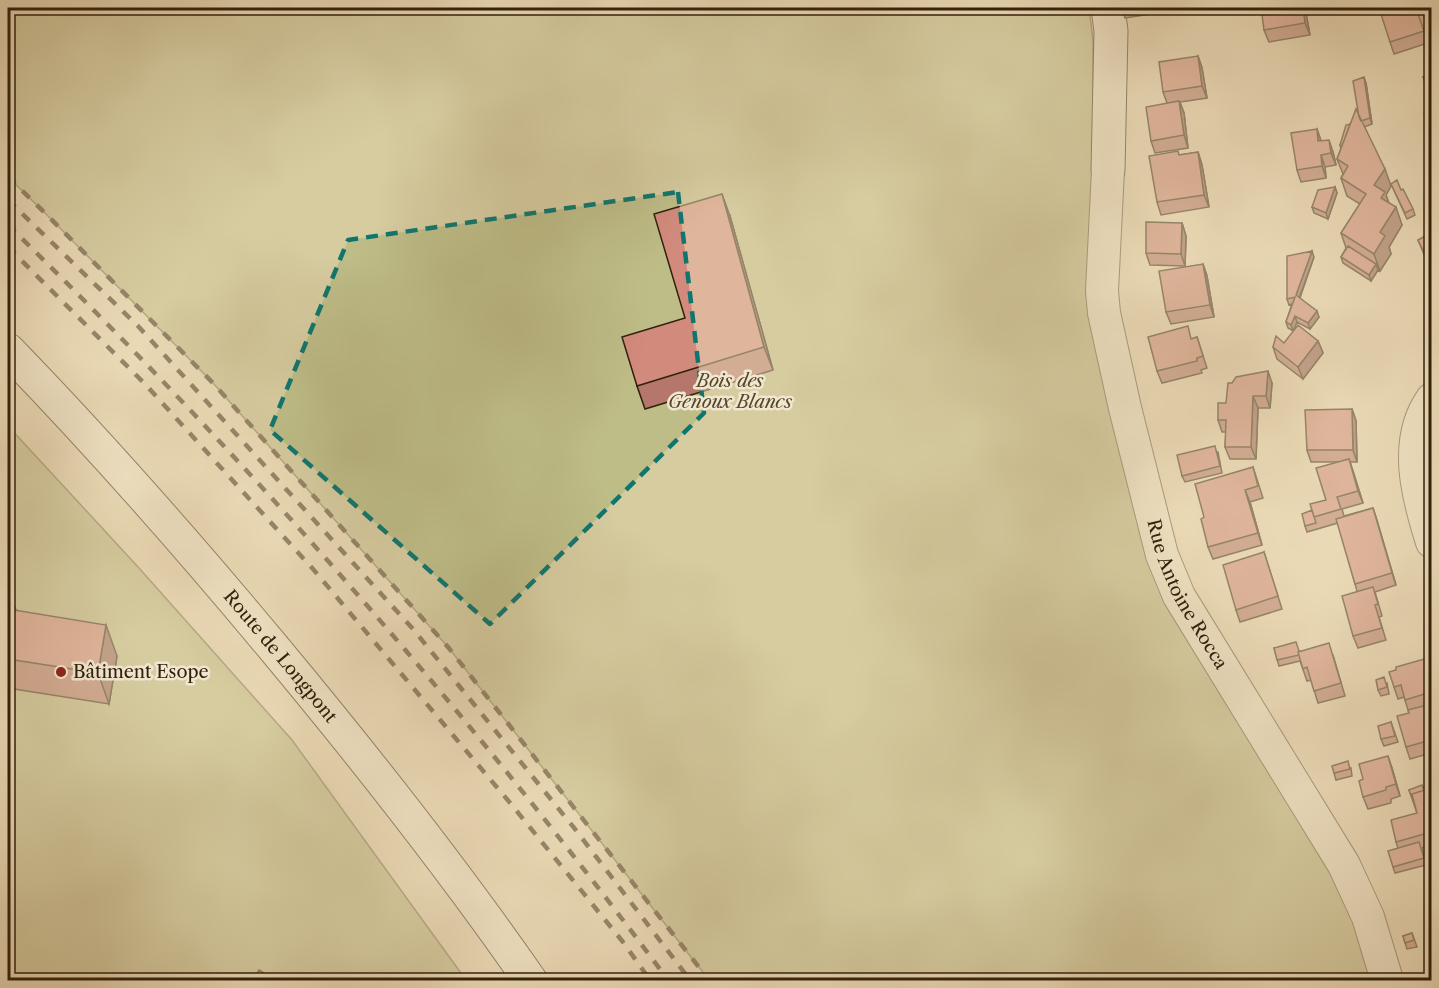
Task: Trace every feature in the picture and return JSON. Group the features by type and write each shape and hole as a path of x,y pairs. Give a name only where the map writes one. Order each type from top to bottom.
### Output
{"main road":[{"path":"1108,8 1111,31 1108,170"},
{"name":"Route de Longpont","path":"8,350 187,544 314,696 489,921 530,981"}],"street":[{"name":"Rue Antoine Rocca","path":"1108,170 1102,291 1104,313 1162,555 1179,596 1344,865 1368,917 1387,981"},
{"path":"1431,399 1420,423 1416,442 1416,469 1420,500 1431,542"}],"highlighted area":[{"path":"678,192 704,413 490,624 270,430 348,240"}],"green space":[{"name":"Bois des Genoux Blancs","path":"8,8 1089,8 1093,40 1093,177 1162,555 1260,728 1387,980 709,980 448,647 213,383 8,177"},
{"path":"8,426 139,568 292,740 466,980 8,980"}],"building":[{"path":"1122,8 1150,8 1123,12"},
{"path":"1262,8 1267,8 1268,14 1263,15"},
{"path":"1267,8 1303,8 1305,23 1264,30 1262,15 1268,14"},
{"path":"1379,8 1416,8 1424,31 1390,42"},
{"path":"1416,8 1421,8 1430,35 1426,37"},
{"path":"1431,47 1431,63 1427,48"},
{"path":"1198,56 1202,86 1163,92 1159,62"},
{"path":"1431,74 1431,87 1428,89 1423,77"},
{"path":"1364,77 1370,118 1361,121 1353,81"},
{"path":"1179,101 1184,135 1151,141 1146,107"},
{"path":"1356,109 1385,169 1374,185 1385,192 1381,198 1396,207 1380,232 1385,236 1374,254 1341,233 1366,194 1341,178 1348,166 1337,159"},
{"path":"1431,111 1431,134 1424,114"},
{"path":"1350,124 1342,146 1340,145 1346,125"},
{"path":"1317,129 1318,141 1329,140 1331,153 1321,155 1322,166 1297,170 1291,133"},
{"path":"1178,151 1179,155 1198,152 1204,195 1157,202 1149,156"},
{"path":"1397,180 1413,209 1405,213 1391,184"},
{"path":"1335,187 1326,213 1312,207 1318,190"},
{"path":"722,194 764,347 637,386 622,337 685,318 654,214"},
{"path":"1146,222 1182,223 1181,254 1146,253"},
{"path":"1431,233 1431,267 1418,240"},
{"path":"1348,246 1376,264 1369,275 1341,257"},
{"path":"1312,251 1296,295 1317,311 1308,323 1295,316 1291,325 1286,322 1295,297 1287,299 1287,256"},
{"path":"1203,264 1210,305 1166,312 1159,271"},
{"path":"1298,325 1318,341 1298,367 1273,347 1276,336 1284,343"},
{"path":"1188,326 1191,339 1197,337 1203,356 1197,358 1197,361 1157,371 1148,337"},
{"path":"1268,371 1266,396 1253,396 1251,447 1225,447 1226,420 1218,420 1218,403 1226,403 1228,383 1232,383 1236,377"},
{"path":"1352,409 1353,450 1307,450 1305,410"},
{"path":"1215,446 1220,466 1182,476 1177,455"},
{"path":"1349,459 1358,491 1337,497 1341,509 1314,517 1310,504 1326,500 1316,468"},
{"path":"1253,467 1258,486 1245,490 1258,533 1208,547 1201,519 1204,517 1195,484"},
{"path":"1373,508 1392,573 1355,584 1336,519"},
{"path":"1312,510 1316,523 1305,526 1302,514"},
{"path":"1264,552 1278,596 1236,610 1223,565"},
{"path":"1373,587 1378,604 1375,605 1382,628 1353,636 1342,596"},
{"path":"8,609 106,625 98,673 8,659"},
{"path":"1296,642 1299,655 1277,660 1274,648"},
{"path":"1329,643 1341,683 1314,691 1307,667 1303,669 1298,652"},
{"path":"1428,658 1431,671 1431,692 1405,700 1401,685 1394,687 1389,672 1396,670 1396,667"},
{"path":"1384,677 1387,687 1378,690 1376,680"},
{"path":"1431,704 1431,740 1406,747 1397,716 1409,713 1408,710"},
{"path":"1391,722 1395,736 1381,739 1378,726"},
{"path":"1388,756 1396,784 1386,787 1386,790 1363,797 1359,781 1363,779 1359,764"},
{"path":"1348,761 1350,769 1334,773 1332,766"},
{"path":"1431,780 1431,788 1412,794 1412,798 1409,790 1422,785 1423,788 1430,786 1428,781"},
{"path":"1431,788 1431,832 1396,842 1391,820 1417,813 1412,794"},
{"path":"1419,842 1424,858 1393,867 1388,851"},
{"path":"1412,933 1414,940 1405,943 1403,936"},
{"path":"259,970 277,981 252,981"}],"railway":[{"path":"8,177 213,383 448,647 709,980"},
{"path":"8,200 138,326 413,629 575,829 690,980"},
{"path":"8,225 184,404 353,589 515,782 668,980"},
{"path":"8,247 145,384 313,569 511,804 623,942 650,980"}],"place":[{"name":"Bâtiment Esope","path":"61,672"}]}
